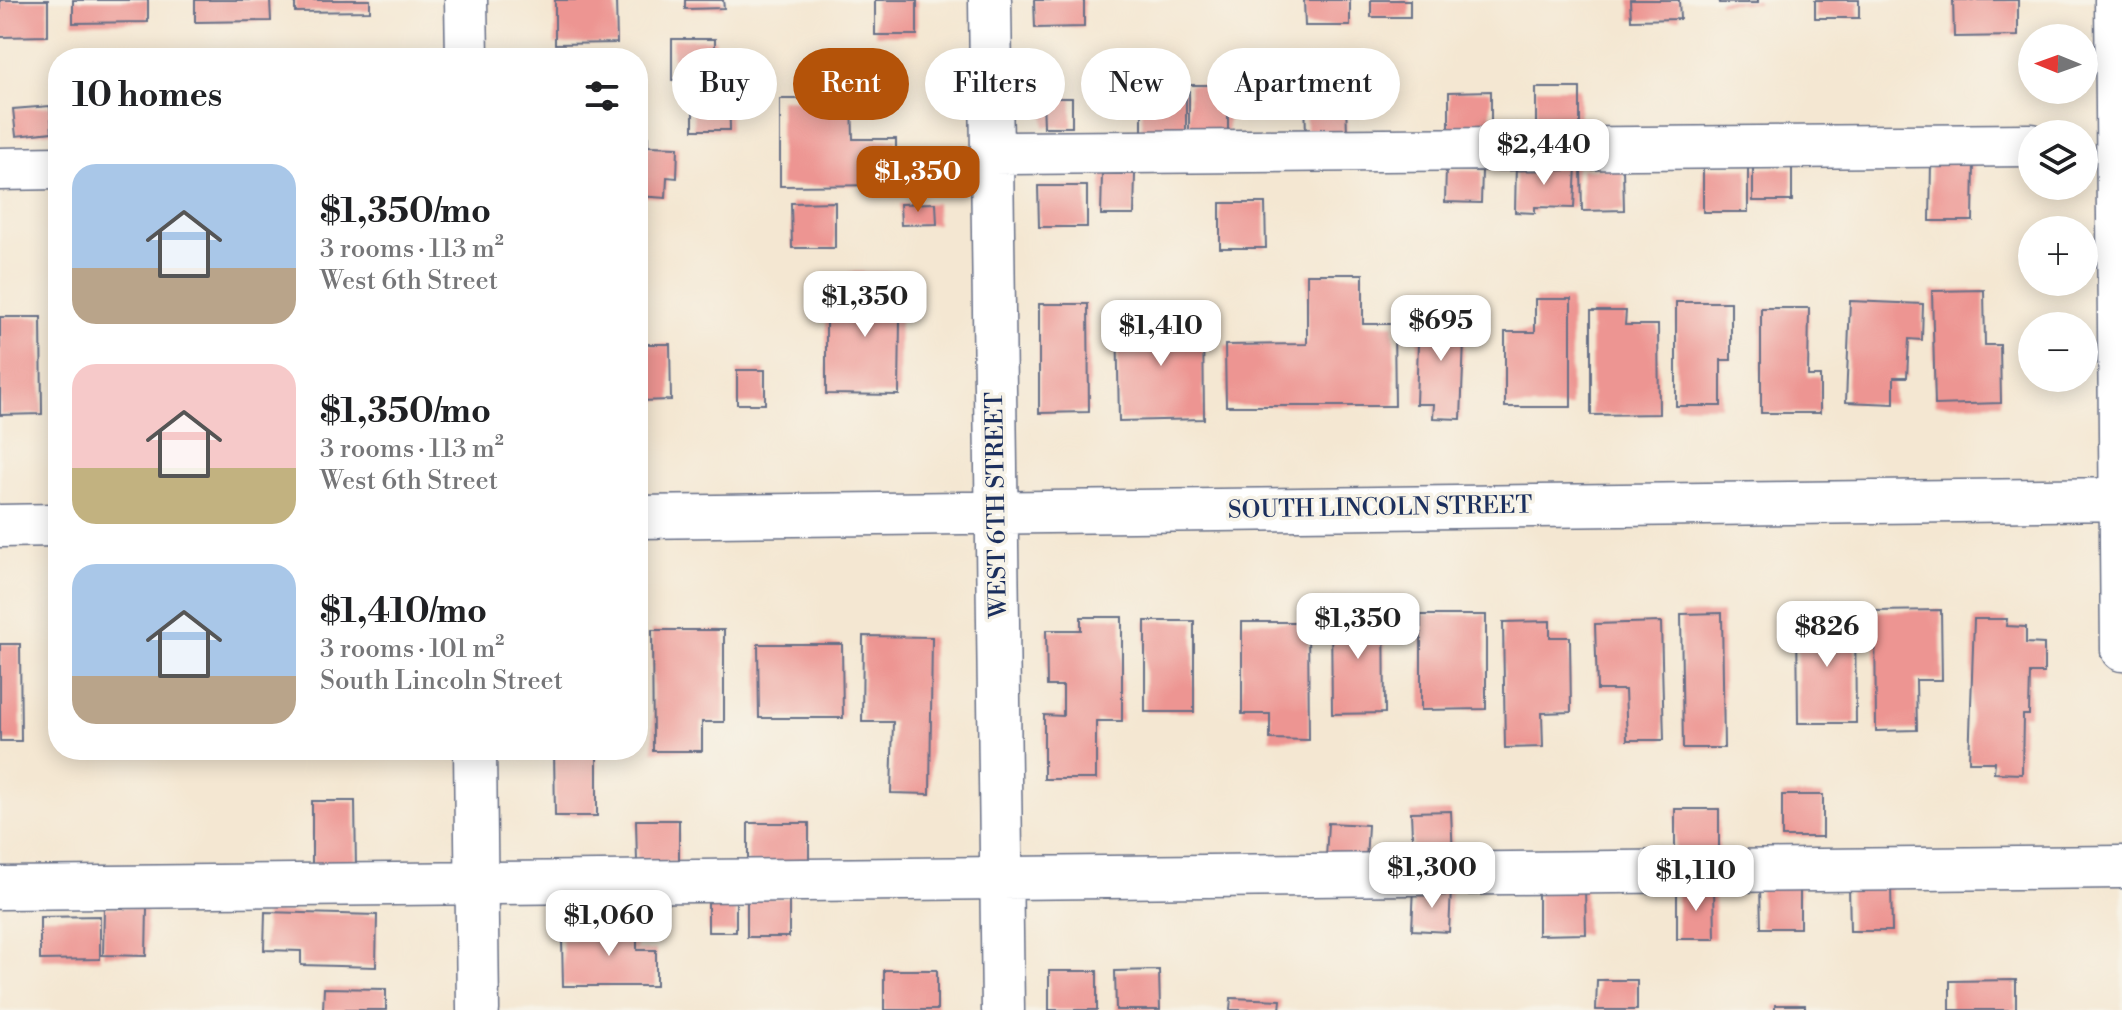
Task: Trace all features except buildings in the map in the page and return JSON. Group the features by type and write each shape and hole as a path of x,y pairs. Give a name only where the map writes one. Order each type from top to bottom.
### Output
{"street":[{"path":"466,0 467,48"},
{"name":"WEST 6TH STREET","path":"990,0 1003,1010"},
{"path":"2116,0 2101,145 2122,499 2122,650"},
{"path":"992,153 2018,145"},
{"path":"0,169 48,168"},
{"name":"SOUTH LINCOLN STREET","path":"648,517 2122,499"},
{"path":"0,526 48,525"},
{"path":"475,760 478,1010"},
{"path":"0,888 2122,867"}]}
